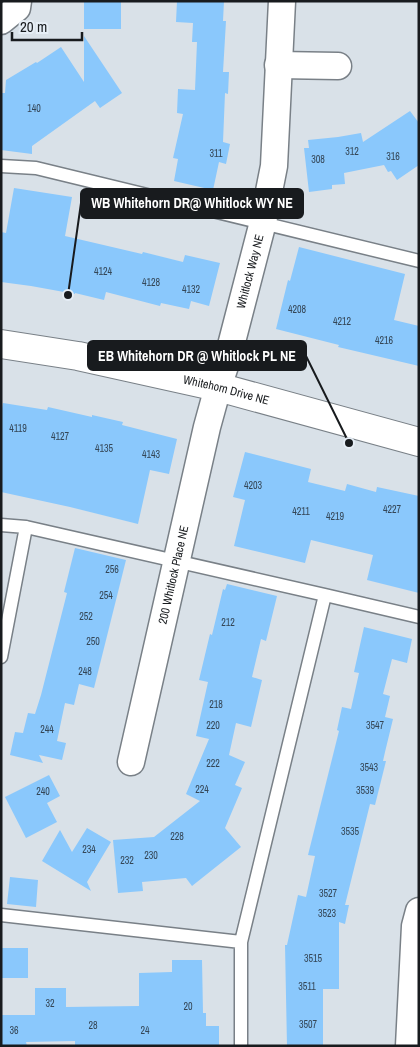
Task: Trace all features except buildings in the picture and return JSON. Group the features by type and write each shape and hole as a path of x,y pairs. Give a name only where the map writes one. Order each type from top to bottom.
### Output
{"street":[{"path":"1,21 17,8 18,1"},
{"name":"Whitlock Way NE","path":"218,387 228,357 263,222 274,166 282,1"},
{"path":"278,65 338,66"},
{"name":"Whitehorn Drive NE","path":"1,344 78,356 218,387 419,442"},
{"name":"200 Whitlock Place NE","path":"131,762 207,427 218,387"},
{"path":"409,1046 415,926 419,911"}],"lane":[{"path":"1,166 36,168 419,260"},
{"path":"1,524 26,527 177,560 419,617"},
{"path":"1,657 26,527"},
{"path":"241,1046 241,942 325,595"},
{"path":"1,915 241,942"}],"place":[{"name":"WB Whitehorn DR@ Whitlock WY NE","path":"68,295"},
{"name":"EB Whitehorn DR @ Whitlock PL NE","path":"349,443"}]}
